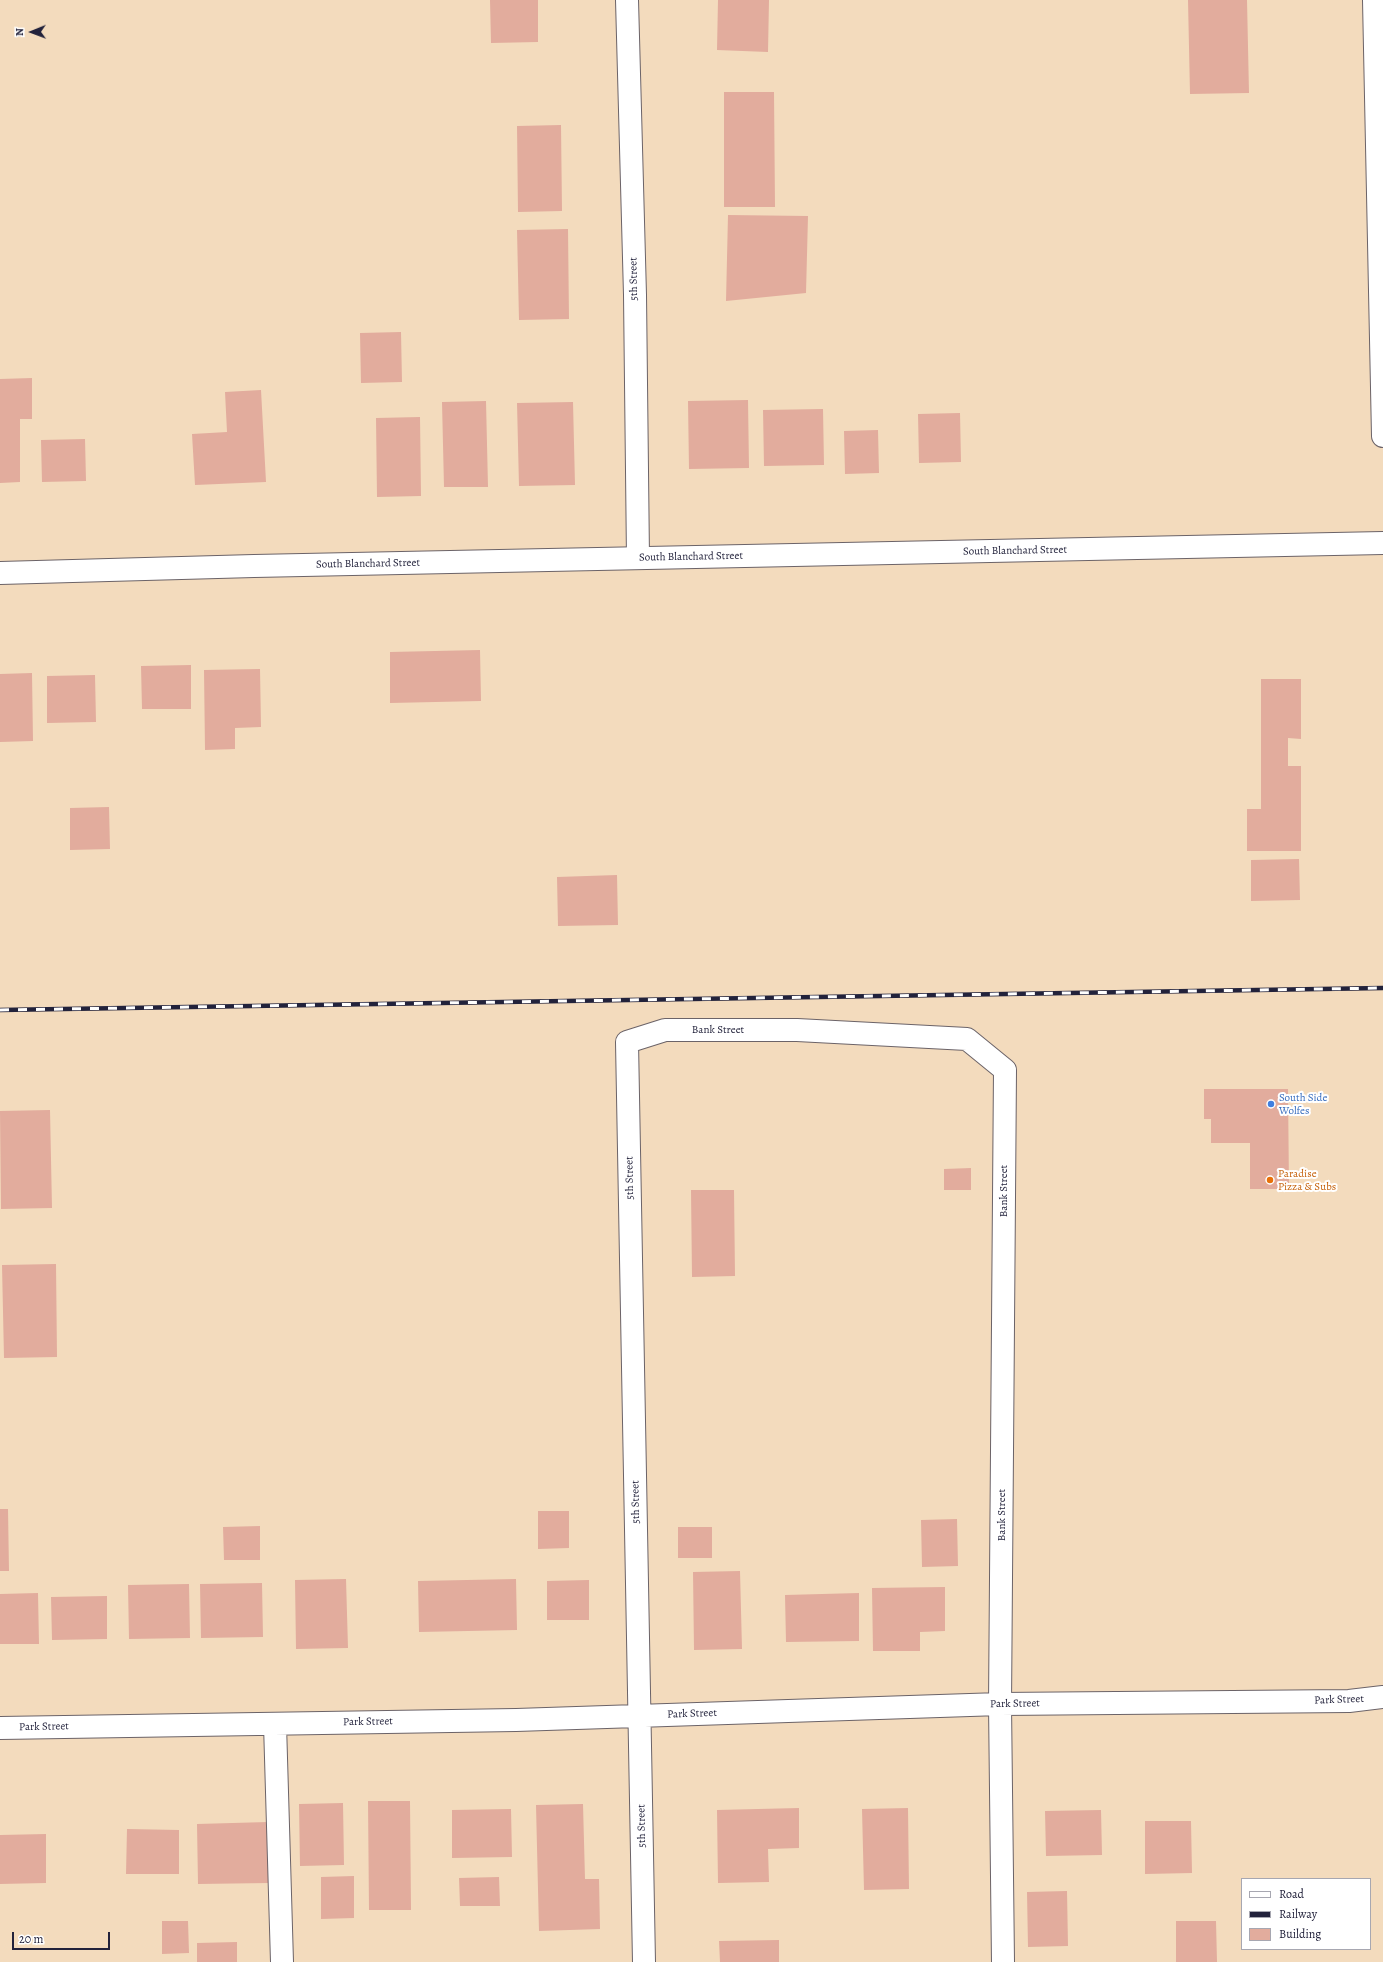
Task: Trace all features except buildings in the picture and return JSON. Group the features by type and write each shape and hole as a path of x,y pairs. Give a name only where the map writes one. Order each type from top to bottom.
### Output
{"street":[{"name":"5th Street","path":"627,0 635,295 638,558"},
{"path":"1374,0 1383,436"},
{"name":"South Blanchard Street","path":"0,573 1383,543"},
{"name":"Bank Street","path":"627,1042 666,1030 797,1030 966,1039 1005,1070 1000,1704"},
{"name":"5th Street","path":"627,1042 644,1962"},
{"name":"Park Street","path":"0,1728 516,1720 1000,1704 1349,1701 1383,1698"},
{"path":"1000,1704 1003,1962"},
{"path":"275,1724 282,1962"}],"railway":[{"path":"0,1010 1383,988"}],"place":[{"name":"South Side Wolfes","path":"1271,1104"},
{"name":"Paradise Pizza & Subs","path":"1270,1180"}]}
